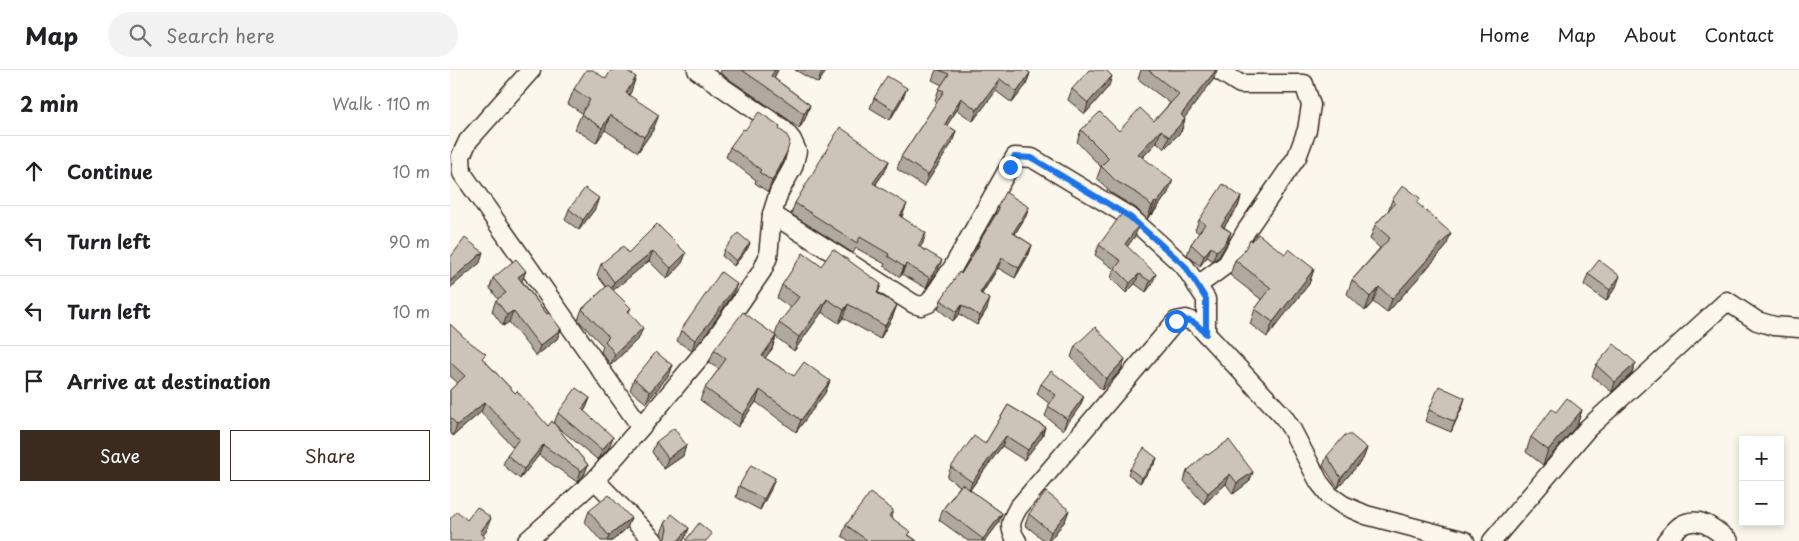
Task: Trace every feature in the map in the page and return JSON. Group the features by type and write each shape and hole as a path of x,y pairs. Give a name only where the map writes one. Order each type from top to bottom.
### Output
{"street":[{"path":"531,70 468,141 456,167 641,427"},
{"path":"527,541 595,480 641,427 715,338 762,272 768,257 772,214 779,192 793,167 797,151 792,140 783,129 697,70"},
{"path":"1197,286 1227,264 1246,232 1297,157 1307,130 1311,105 1304,84 1240,84 1218,70"},
{"path":"1288,84 1305,70"},
{"path":"772,214 914,304 921,306 929,303 953,267 1014,157 1032,158 1130,217 1185,266 1206,299 1206,334"},
{"path":"1492,541 1588,428 1728,301 1757,321 1774,326 1799,328"},
{"path":"1017,541 1012,532 1011,520 1018,508 1176,321 1186,319 1196,323 1283,416 1292,428 1319,482 1330,496 1343,506 1366,515 1465,541"},
{"path":"595,480 654,541"},
{"path":"1666,541 1679,526 1691,522 1703,522 1729,541"}],"building":[{"path":"586,70 593,70 606,79 611,70 626,70 636,77 626,93 659,115 644,137 610,115 602,128 581,114 590,100 574,89"},
{"path":"742,70 775,70 771,76 810,105 804,114"},
{"path":"939,70 1026,70 1030,73 1017,92 1000,79 977,110 961,98 945,124 956,131 928,175 901,157 944,91 939,89 949,74"},
{"path":"1089,70 1106,70 1112,76 1088,103 1072,89"},
{"path":"1148,70 1216,70 1181,115 1185,119 1169,137 1161,130 1138,154 1173,180 1157,203 1155,202 1152,206 1140,195 1116,181 1101,166 1109,158 1081,130 1100,112 1119,131 1140,108 1154,121 1179,94"},
{"path":"887,76 907,88 894,110 874,98"},
{"path":"759,112 780,126 779,129 786,134 790,141 787,152 772,181 759,172 761,170 730,147"},
{"path":"840,127 889,161 873,183 907,204 900,216 926,233 918,246 942,260 930,278 906,264 904,267 888,256 889,254 860,237 857,243 795,203"},
{"path":"1223,184 1241,197 1221,226 1231,232 1223,246 1216,251 1211,247 1204,256 1191,244 1205,224 1199,220"},
{"path":"1403,185 1420,198 1417,203 1451,233 1392,299 1379,287 1370,297 1352,280 1390,238 1375,225 1395,203 1392,200"},
{"path":"585,188 599,198 583,220 569,209"},
{"path":"1005,192 1029,207 1013,233 1032,245 1019,268 1002,258 980,293 990,299 980,316 962,305 957,312 941,300 959,272 961,274 979,245 999,209 997,208"},
{"path":"1123,212 1139,225 1125,244 1156,274 1150,281 1139,274 1130,283 1115,268 1121,261 1099,245"},
{"path":"657,224 686,253 671,268 653,251 614,282 601,264 623,246 628,253"},
{"path":"738,233 750,243 736,261 724,250"},
{"path":"1258,234 1285,254 1289,249 1314,269 1273,322 1255,309 1271,288 1235,260 1242,254 1250,240 1252,241"},
{"path":"465,238 483,252 450,281 450,258"},
{"path":"833,249 881,284 877,293 897,305 885,326 848,304 844,310 827,299 799,337 779,323 799,297 782,285 803,253 821,266"},
{"path":"516,259 526,271 518,277 561,329 540,346 513,311 507,315 496,300 506,293 493,278"},
{"path":"1599,260 1620,276 1610,290 1588,274"},
{"path":"721,272 737,284 695,340 681,330"},
{"path":"608,285 631,308 628,311 643,328 615,354 605,341 609,337 582,309"},
{"path":"743,312 776,336 762,356 794,376 804,362 830,381 801,420 760,390 743,415 705,388 726,359 714,350"},
{"path":"450,324 486,354 482,358 515,393 517,391 548,426 552,421 588,465 581,471 543,445 524,469 507,455 519,439 485,402 457,425 450,417 450,390 465,376 450,362"},
{"path":"1095,327 1125,359 1106,379 1075,346"},
{"path":"1614,344 1636,363 1615,382 1596,365"},
{"path":"656,352 672,365 650,392 634,379"},
{"path":"1051,371 1084,396 1067,419 1048,406 1056,395 1041,384"},
{"path":"1439,386 1465,398 1455,422 1429,410"},
{"path":"576,388 590,398 582,409 613,437 602,450 558,413"},
{"path":"1567,398 1582,410 1548,450 1531,437 1552,409 1556,412"},
{"path":"1008,405 1045,427 1028,450 1006,436 972,482 951,467 974,436 985,444"},
{"path":"674,428 686,445 668,458 656,442"},
{"path":"1345,435 1351,435 1367,448 1341,478 1327,456"},
{"path":"1229,440 1253,472 1237,483 1230,474 1208,493 1187,471 1206,454 1208,455"},
{"path":"1144,448 1157,458 1142,478 1130,469"},
{"path":"751,465 775,478 764,499 739,486"},
{"path":"962,484 1002,513 983,539 943,509"},
{"path":"1046,492 1069,510 1051,532 1029,514"},
{"path":"870,493 893,510 889,516 911,532 908,535 917,541 868,541 846,525"},
{"path":"609,495 631,518 609,536 589,511"},
{"path":"477,507 491,518 480,532 485,537 481,541 450,541 450,519 457,511 467,520"},
{"path":"672,514 689,528 678,541 661,541 666,538 668,528 665,523"},
{"path":"699,523 712,534 706,541 686,540"}],"route":[{"path":"1010,167 1014,157 1032,158 1130,217 1185,266 1206,299 1206,334 1196,323 1186,319 1176,321"}]}
